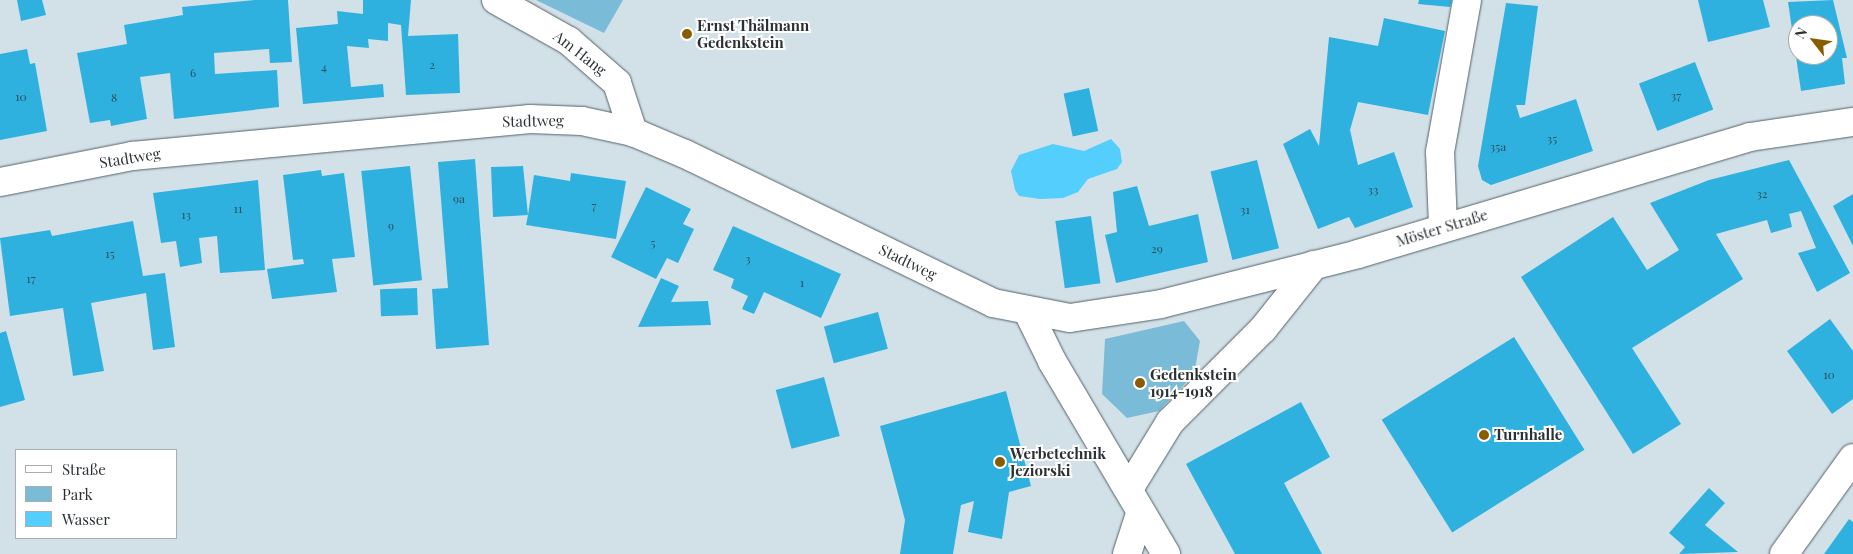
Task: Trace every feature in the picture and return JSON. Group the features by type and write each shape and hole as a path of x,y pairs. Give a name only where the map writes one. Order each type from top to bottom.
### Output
{"street":[{"name":"Am Hang","path":"496,0 569,41 617,83 633,132"},
{"path":"1444,226 1440,152 1467,0"},
{"name":"Stadtweg","path":"0,182 132,156 530,119 582,121 633,132 753,185 977,296 1029,314"},
{"name":"Möster Straße","path":"1029,314 1070,318 1161,304 1314,265 1750,137 1853,122"},
{"path":"1129,489 1170,422 1263,329 1314,265"},
{"path":"1029,314 1052,361 1129,489 1140,514 1166,554"},
{"path":"1784,554 1853,458"},
{"path":"1127,554 1140,514"}],"green space":[{"path":"536,0 623,0 604,33"},
{"path":"1184,321 1200,341 1194,374 1159,411 1127,418 1102,394 1105,339"}],"water":[{"path":"1111,139 1120,149 1122,162 1117,169 1088,179 1078,192 1063,198 1040,199 1019,196 1015,190 1011,171 1019,155 1053,144 1084,151"}],"building":[{"path":"17,0 42,0 46,15 21,21"},
{"path":"255,0 288,0 292,62 270,63 269,49 214,53 215,74 277,70 279,107 174,119 170,73 140,77 147,119 111,126 110,120 90,123 77,53 127,44 124,25 183,15 182,7"},
{"path":"363,0 411,0 408,36 458,34 460,93 406,95 401,25 388,23 388,41 368,39 369,48 347,46 351,87 383,84 384,97 303,104 296,28 338,24 337,11 363,14"},
{"path":"1419,0 1452,0 1450,7 1418,4"},
{"path":"1698,0 1763,0 1770,27 1708,42"},
{"path":"1833,0 1837,15 1790,15 1788,2"},
{"path":"1506,3 1538,6 1525,105 1516,105 1520,118 1576,99 1593,151 1491,185 1482,180 1478,166"},
{"path":"1384,18 1445,31 1428,115 1358,102 1350,130 1358,165 1394,152 1413,207 1355,228 1349,217 1318,229 1283,144 1310,129 1319,146 1329,37 1378,46"},
{"path":"1838,21 1847,58 1842,58 1845,84 1801,91 1797,65 1838,65"},
{"path":"27,49 30,64 35,63 47,131 0,140 0,54"},
{"path":"1695,62 1713,110 1657,131 1639,84"},
{"path":"1089,88 1098,131 1073,136 1064,93"},
{"path":"475,159 489,345 436,349 432,289 448,288 438,162"},
{"path":"1257,160 1279,248 1232,260 1210,172"},
{"path":"1789,160 1850,273 1817,292 1798,253 1816,248 1801,211 1789,214 1792,227 1771,233 1767,220 1716,234 1743,279 1632,348 1681,424 1633,454 1521,277 1613,217 1647,270 1679,250 1650,203 1709,180"},
{"path":"410,166 422,280 373,285 361,171"},
{"path":"523,166 528,215 493,217 491,167"},
{"path":"321,170 322,176 344,173 355,257 332,259 337,292 272,299 267,269 304,264 303,259 293,260 283,175"},
{"path":"571,173 626,181 616,239 526,225 534,175 570,181"},
{"path":"258,180 265,270 220,273 217,236 199,238 202,263 180,267 176,241 161,243 153,193"},
{"path":"1137,186 1149,226 1198,214 1208,262 1116,283 1105,235 1117,232 1113,192"},
{"path":"646,187 691,209 683,224 694,229 678,263 667,258 656,279 611,257"},
{"path":"1853,194 1853,246 1833,206"},
{"path":"1091,216 1100,283 1065,288 1055,221"},
{"path":"133,221 143,276 165,273 175,347 153,350 146,293 91,303 104,371 73,376 63,308 10,316 0,238 50,230 52,236"},
{"path":"733,226 841,274 821,318 764,292 754,314 742,309 748,296 731,288 734,279 713,270"},
{"path":"661,278 679,286 671,302 708,301 711,325 638,327"},
{"path":"417,288 418,315 381,316 380,289"},
{"path":"878,312 888,349 834,363 824,326"},
{"path":"1830,319 1853,351 1853,399 1832,414 1787,351"},
{"path":"6,331 25,400 0,407 0,333"},
{"name":"Turnhalle","path":"1514,337 1584,450 1452,532 1382,420"},
{"path":"824,377 840,436 791,449 776,390"},
{"path":"1006,391 1031,486 1009,492 1002,539 968,532 974,501 961,505 953,554 900,554 905,520 880,426"},
{"path":"1301,402 1330,457 1284,483 1322,554 1235,554 1186,464"},
{"path":"1709,488 1725,503 1705,525 1738,552 1679,554 1685,547 1669,533"},
{"path":"1849,519 1853,522 1853,554 1824,554"}],"place":[{"name":"Ernst Thälmann Gedenkstein","path":"687,34"},
{"name":"Gedenkstein 1914-1918","path":"1140,383"},
{"name":"Turnhalle","path":"1484,435"},
{"name":"Werbetechnik Jeziorski","path":"1000,462"}]}
